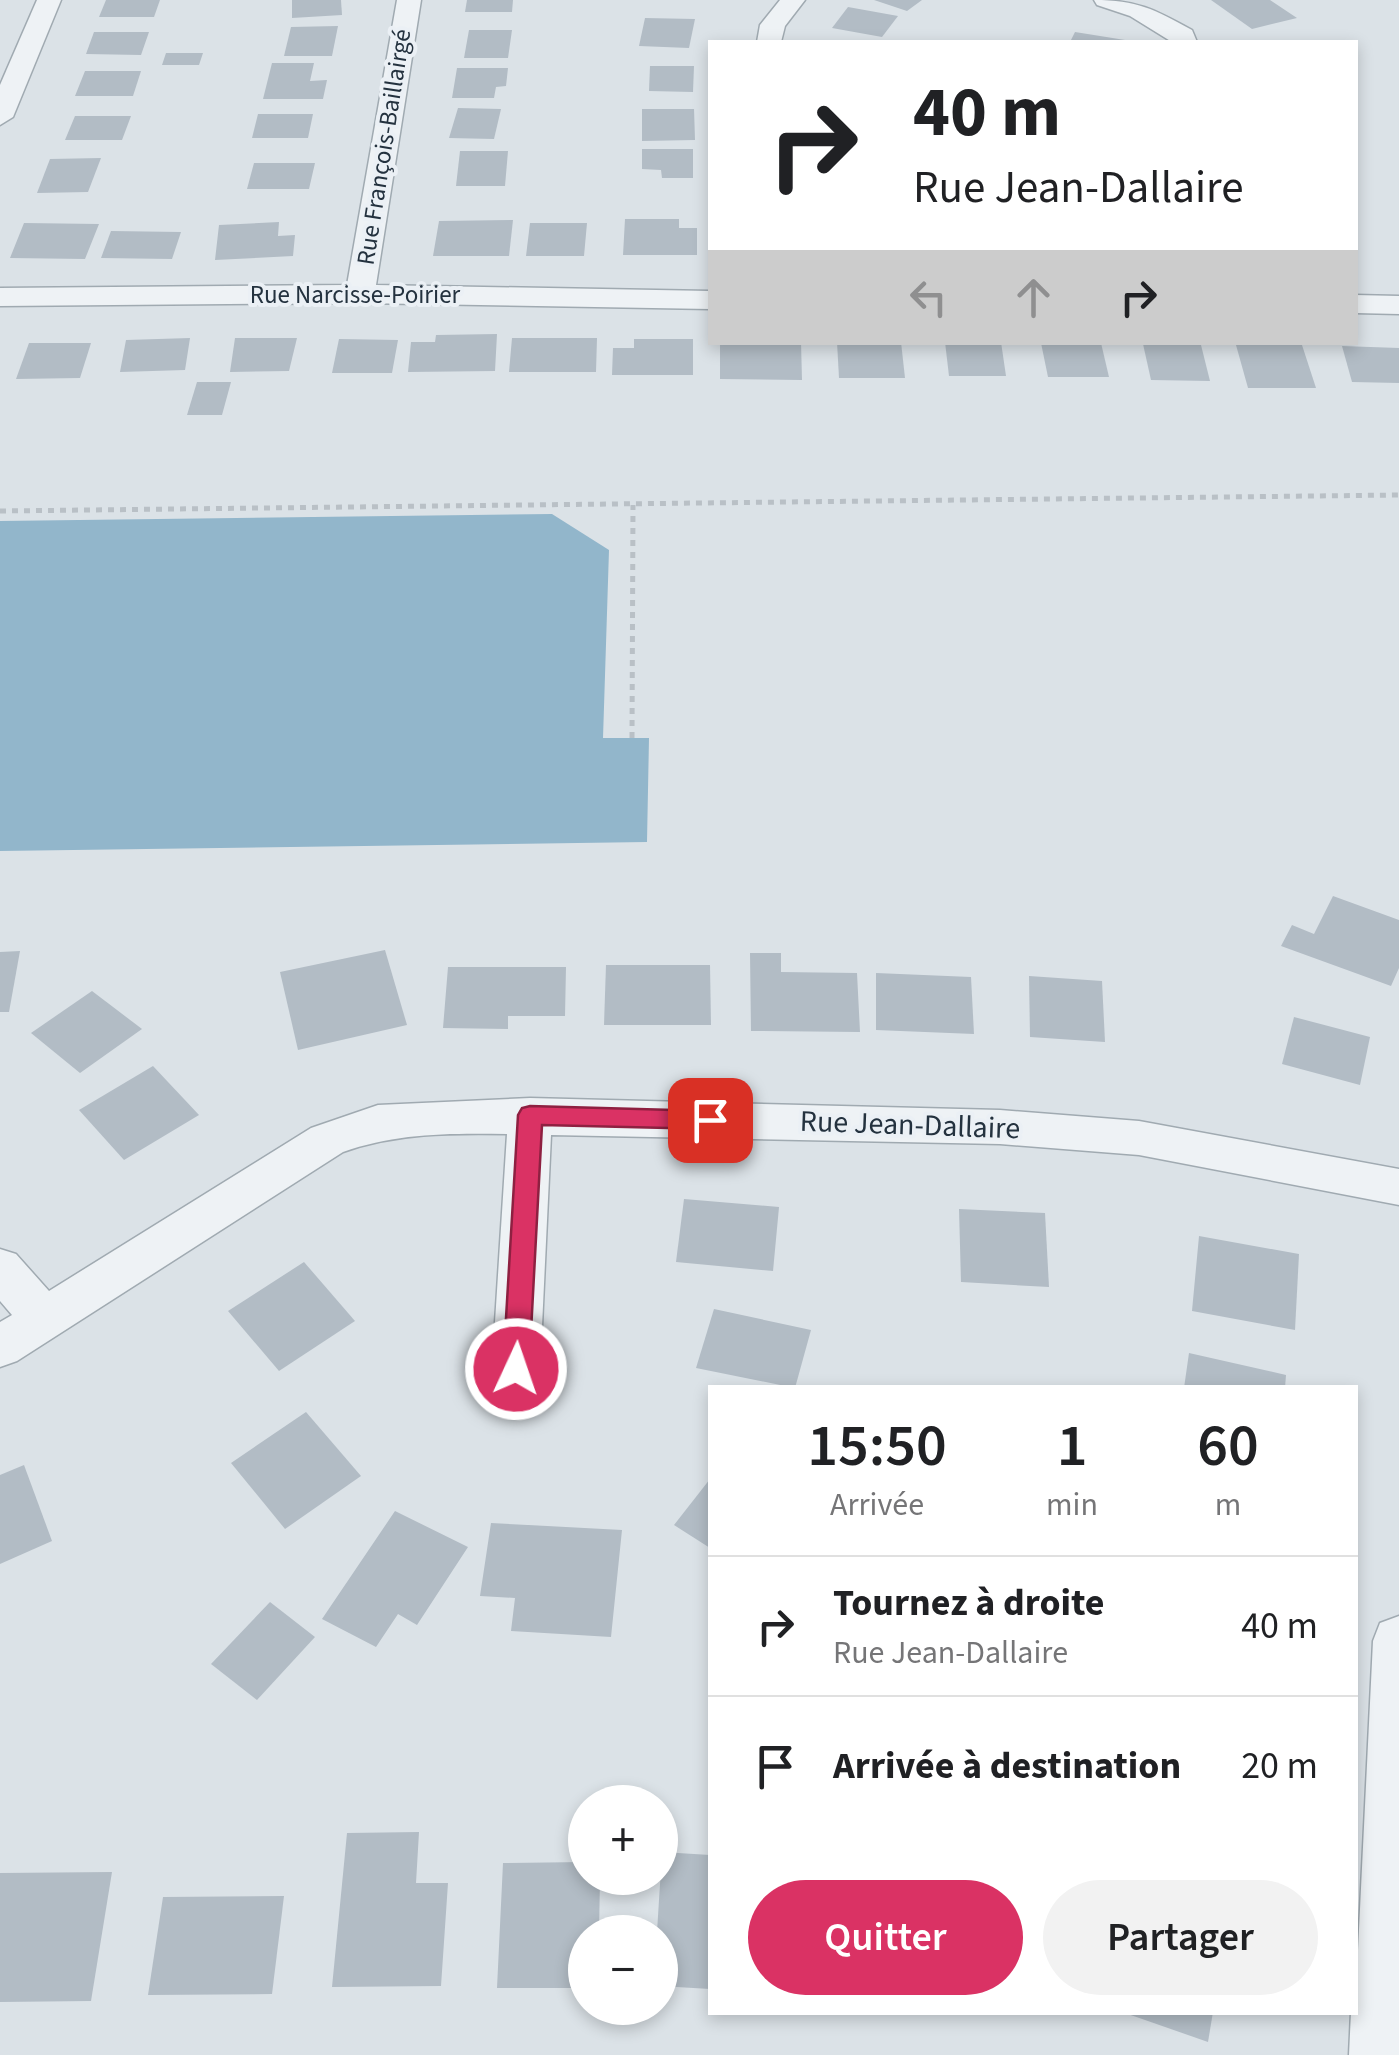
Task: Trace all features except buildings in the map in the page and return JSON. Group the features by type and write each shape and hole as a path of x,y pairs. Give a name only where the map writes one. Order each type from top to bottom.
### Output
{"street":[{"path":"0,117 48,0"},
{"name":"Rue François-Baillairgé","path":"360,294 408,0"},
{"path":"769,40 773,24 793,0"},
{"path":"1106,0 1139,10 1184,40"},
{"name":"Rue Narcisse-Poirier","path":"0,296 360,294 708,300"},
{"path":"1358,304 1399,306"},
{"path":"516,1369 530,1115"},
{"name":"Rue Jean-Dallaire","path":"0,1347 327,1140 378,1122 411,1118 530,1115 1049,1129 1139,1138 1399,1187"},
{"path":"0,1268 43,1318"},
{"path":"1380,2055 1399,1641"}],"path":[{"path":"0,511 1399,495"},
{"path":"632,738 633,505"}],"water":[{"path":"552,514 609,550 603,738 649,738 647,842 0,851 0,521"}],"route":[{"path":"516,1369 530,1115 710,1120"}]}
